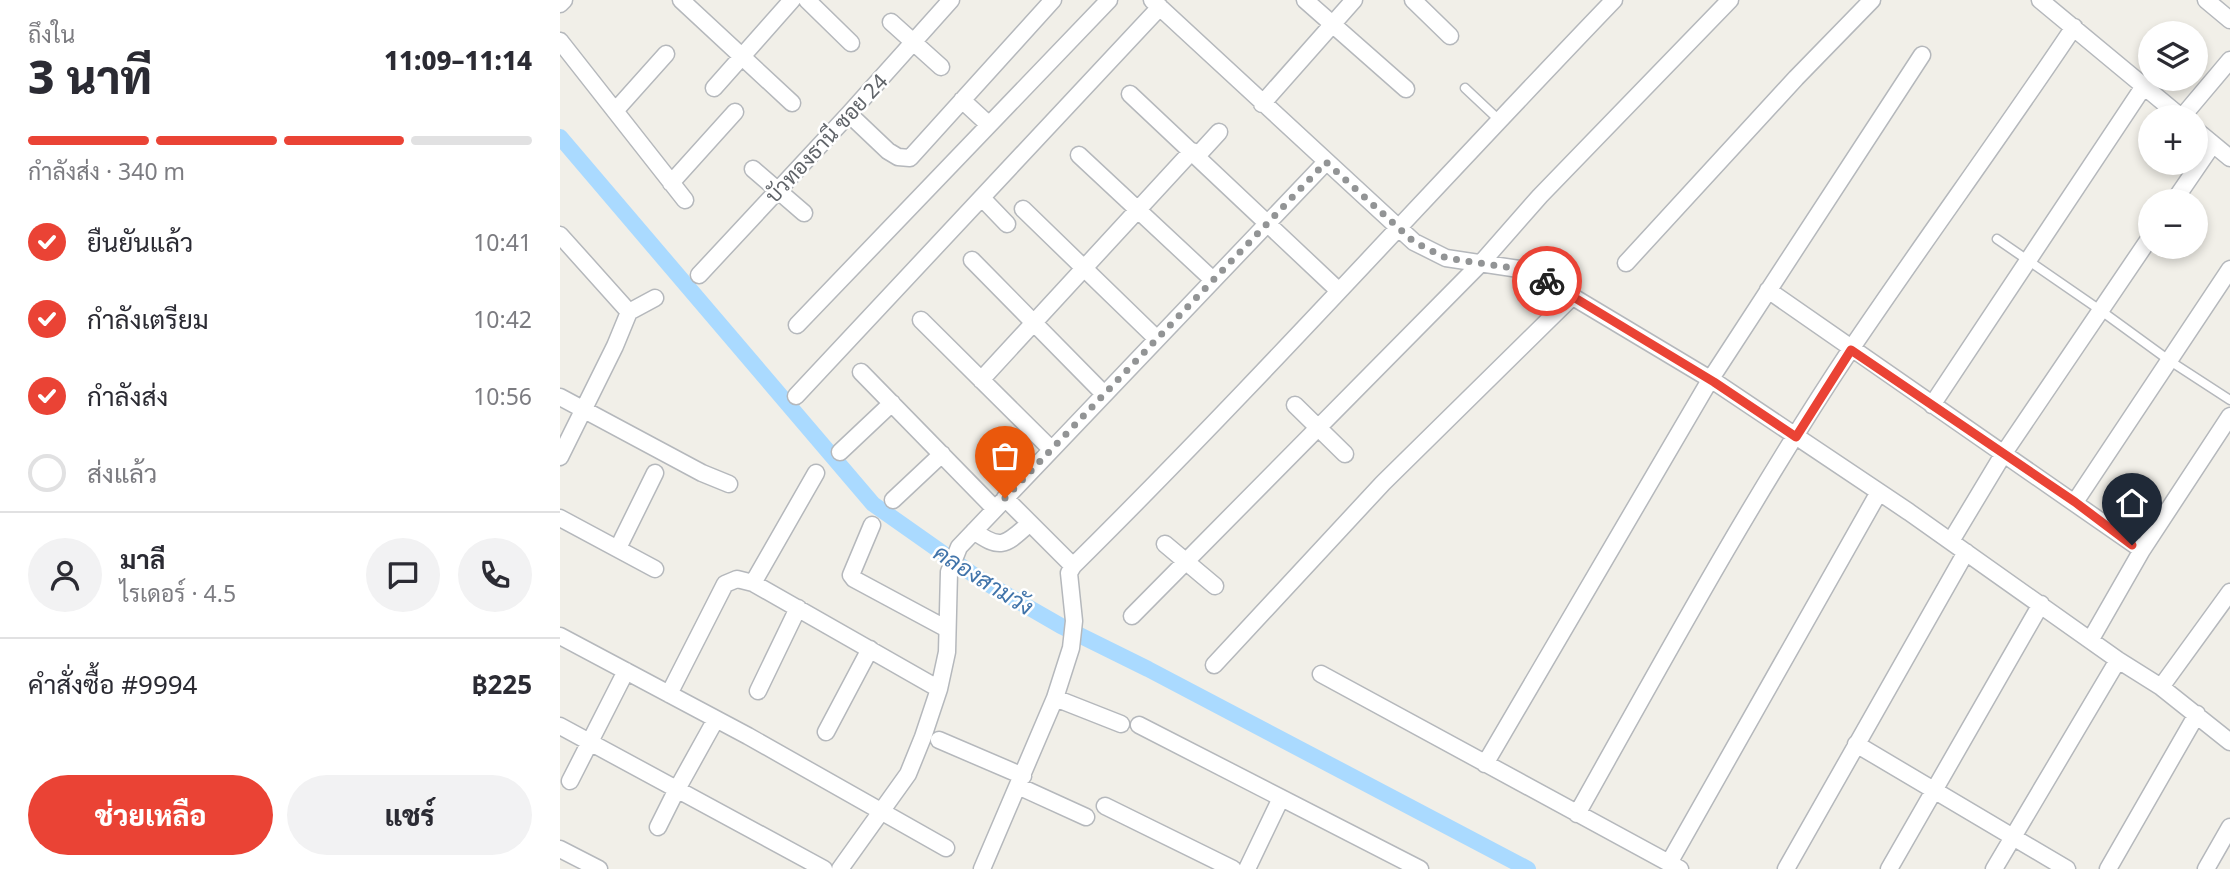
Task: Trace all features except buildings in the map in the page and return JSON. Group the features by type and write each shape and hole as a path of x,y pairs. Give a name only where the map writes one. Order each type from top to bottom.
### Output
{"street":[{"path":"682,0 792,103"},
{"path":"714,88 792,0"},
{"path":"807,0 850,43"},
{"name":"บัวทองธานี ซอย 24","path":"699,275 951,0"},
{"path":"849,114 888,151 898,157 910,158 1053,0"},
{"path":"797,325 1109,0"},
{"path":"1305,0 1406,89"},
{"path":"1262,104 1354,0"},
{"path":"1413,0 1450,36"},
{"path":"982,869 1055,698 1071,648 1074,621 1069,573 1073,566 1147,492 1498,119 1614,0"},
{"path":"1132,616 1482,262 1541,196 1730,0"},
{"path":"1626,263 1871,0"},
{"path":"2040,0 2138,81"},
{"path":"2206,0 2230,20"},
{"path":"796,396 982,198 1156,4 1414,242 1446,258 1519,269 1543,279 1710,380 1951,541 2118,660 2161,687 2230,742"},
{"path":"891,22 941,67"},
{"path":"1577,814 1700,593 1796,437 1851,350 2074,27"},
{"path":"560,41 685,200"},
{"path":"615,111 666,54"},
{"path":"1485,764 1710,380 1922,55"},
{"path":"2191,105 2230,60"},
{"path":"1932,405 2141,91"},
{"path":"2150,91 2167,105"},
{"path":"1130,94 1339,291"},
{"path":"962,100 988,124"},
{"path":"671,183 735,112"},
{"path":"981,380 1083,267 1219,132"},
{"path":"2208,140 2230,159"},
{"path":"2182,189 2213,144"},
{"path":"1079,155 1213,281"},
{"path":"840,869 908,774 939,689 947,652 949,572 960,547 1326,162"},
{"path":"753,169 804,213"},
{"path":"982,198 1007,224"},
{"path":"1023,209 1157,339"},
{"path":"560,235 629,312"},
{"path":"1951,541 2004,453 2138,255"},
{"path":"972,260 1104,394"},
{"path":"2075,502 2230,269"},
{"path":"1768,290 2142,550"},
{"path":"1214,665 1383,482 1572,297"},
{"path":"560,457 629,312 655,299"},
{"path":"921,320 1051,449"},
{"path":"861,372 942,454 1000,503 1030,523 1073,566"},
{"path":"560,397 729,484"},
{"path":"840,452 892,403"},
{"path":"1295,405 1345,454"},
{"path":"2091,639 2142,550 2230,416"},
{"path":"893,500 942,454"},
{"path":"618,548 655,473"},
{"path":"753,583 816,473"},
{"path":"1321,674 1674,866 1879,492"},
{"path":"560,517 655,569"},
{"path":"974,531 996,544 1008,543 1030,523"},
{"path":"872,525 851,575 853,579 947,629"},
{"path":"1165,544 1215,586"},
{"path":"1786,869 1966,552"},
{"path":"669,694 725,584 737,579 753,583 939,689"},
{"path":"2161,687 2227,602"},
{"path":"1889,869 2041,604"},
{"path":"758,691 798,608"},
{"path":"560,636 716,719 946,848"},
{"path":"826,733 870,649"},
{"path":"1994,869 2118,660"},
{"path":"570,781 626,671"},
{"path":"1055,698 1121,724"},
{"path":"2108,869 2197,714"},
{"path":"658,827 716,719"},
{"path":"1139,725 1420,869"},
{"path":"560,726 824,869"},
{"path":"939,740 1086,817"},
{"path":"1856,744 2067,869"},
{"path":"1247,869 1281,798"},
{"path":"1105,806 1233,869"},
{"path":"2206,869 2230,828"},
{"path":"560,849 599,869"}],"lane":[{"path":"1465,88 1498,119"},
{"path":"1997,239 2230,400"}],"waterway":[{"name":"คลองสามวัง","path":"560,137 873,504 981,580 1061,626 1528,869"}],"way so far":[{"path":"1005,498 1326,162 1414,242 1446,258 1519,269 1547,281"}],"route":[{"path":"1547,281 1714,382 1796,437 1851,350 2075,502 2132,545"}]}
